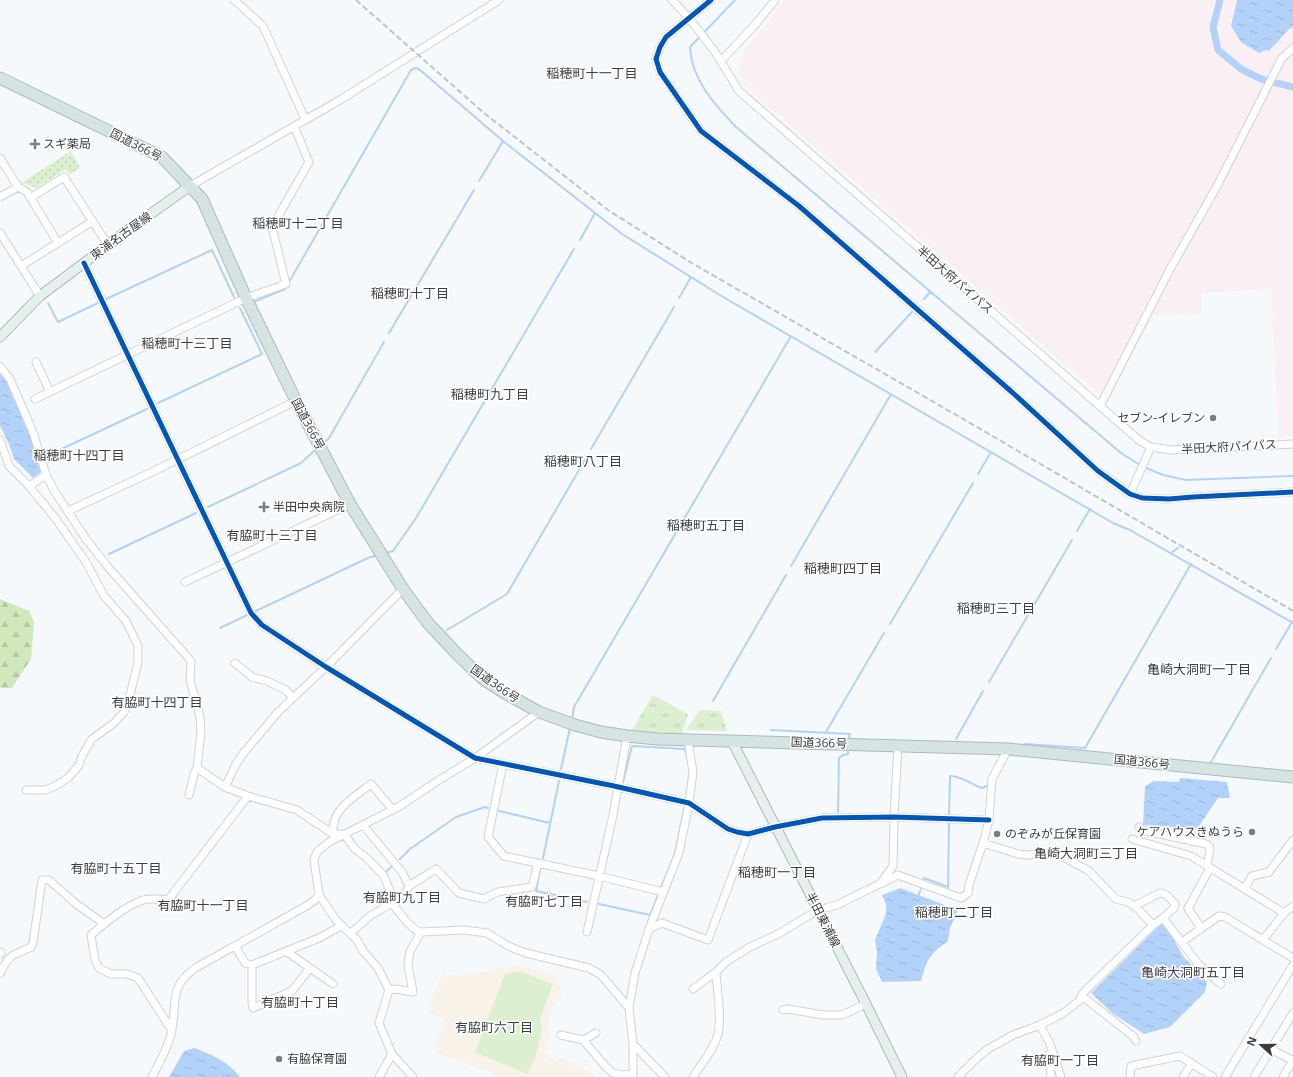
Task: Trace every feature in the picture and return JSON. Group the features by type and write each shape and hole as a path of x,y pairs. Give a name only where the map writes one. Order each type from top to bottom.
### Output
{"highway":[{"name":"国道366号","path":"1,81 162,157 202,199 246,298 296,401 350,504 403,589 428,623 482,678 503,692 539,712 570,724 601,732 627,736 688,740 1008,749 1293,777"}],"main road":[{"name":"東浦名古屋線","path":"0,337 40,296 190,186"},
{"name":"半田東浦線","path":"732,741 902,1077"}],"street":[{"path":"234,0 263,26 305,119"},
{"path":"190,186 340,100 499,0"},
{"name":"半田大府パイパス","path":"672,0 715,52 739,91 1150,450 1293,444"},
{"path":"712,0 690,20 666,37 660,47 656,60 660,72 701,131 799,206 1013,392 1098,471 1130,494 1142,498 1168,499 1293,492"},
{"path":"721,61 754,26 775,0"},
{"path":"1100,406 1169,271 1218,186 1282,58 1293,48"},
{"path":"35,399 246,298 286,284 272,228 309,165 294,126"},
{"path":"0,158 18,187 26,192 58,243"},
{"path":"30,198 64,177 108,246"},
{"path":"0,197 18,187"},
{"path":"21,266 93,221"},
{"path":"0,233 40,296"},
{"path":"84,263 251,613 262,625 326,667 475,758 689,803 728,829 748,834 822,818 894,817 989,820"},
{"path":"36,362 50,392"},
{"path":"0,366 10,379 34,432 46,475 55,492 86,539 191,661 190,680 200,717 201,733 197,768 189,795"},
{"path":"68,511 296,401"},
{"path":"0,440 8,466 28,486 56,519 86,562 104,596 126,621 138,646 138,662 129,699 124,712 114,723 92,739 82,756 79,765 69,777 52,788 46,790 26,790"},
{"path":"1130,494 1150,450"},
{"path":"28,486 46,475"},
{"path":"185,582 350,504"},
{"path":"225,787 242,755 278,712 292,697 326,667 403,589"},
{"path":"235,663 252,677 267,681 286,690 292,697"},
{"path":"414,1077 392,1054 379,1022 389,990 378,968 363,951 351,933 341,926 319,895 316,880 315,856 317,852 328,842 392,810 475,758 539,712"},
{"path":"587,932 613,815 627,736"},
{"path":"583,1040 606,1068 613,1073 633,1076 633,1044 629,1008 635,973 649,929 679,853 689,803 693,772 688,740"},
{"path":"880,884 893,866 898,746"},
{"path":"693,988 716,972 726,962 750,947 780,933 818,910 837,905 898,875 961,898 968,893 969,885 989,820 992,779 1008,749"},
{"path":"503,764 488,837 504,856 599,876 663,892"},
{"path":"197,768 225,787 248,796 297,810 332,834 344,834"},
{"path":"332,834 332,826 340,808 371,784 392,810"},
{"path":"171,1029 138,978 127,974 111,974 102,970 97,964 91,935 104,924 143,900 168,900 248,796"},
{"path":"363,825 402,872 409,886"},
{"path":"1139,826 1141,830 1206,844 1209,846 1208,867 1188,908 1201,928"},
{"path":"344,834 354,849 367,858 383,875 393,901 412,926 418,931 465,930 487,933 508,946 526,953 589,968 601,975 629,1008"},
{"path":"649,929 662,923 708,940 748,834"},
{"path":"1132,839 1185,853 1284,913"},
{"path":"1244,889 1252,876 1269,872 1293,840"},
{"path":"983,843 1018,854 1028,855 1050,853 1060,855 1089,871 1116,899 1128,902 1134,906 1153,925"},
{"path":"351,933 370,916 404,894 409,886 436,870 459,893 484,899 498,892 532,887 538,863"},
{"path":"0,972 11,955 31,947 33,943 42,880 49,880 75,903 104,924"},
{"path":"958,1077 988,1049 1013,1035 1040,1025 1062,1014 1079,1001 1083,993 1153,925 1174,908 1175,904 1169,897 1163,893 1160,893 1134,906"},
{"path":"152,1077 168,1041 171,1029 175,993 181,980 197,967 308,905 319,895"},
{"path":"1264,940 1284,913 1293,906"},
{"path":"1182,942 1219,916 1225,917 1293,958"},
{"path":"1163,918 1199,965 1221,984"},
{"path":"235,946 245,963 252,965 319,938 341,926"},
{"path":"389,990 396,989 414,992 408,964 410,951 421,932"},
{"path":"287,952 333,984"},
{"path":"252,965 253,1008 292,991 310,968"},
{"path":"1225,1077 1293,965"},
{"path":"693,1077 712,1049 718,1034 719,1016 716,972"},
{"path":"1082,996 1134,1037 1136,1041"},
{"path":"783,1010 788,1009 823,1015 842,1015 866,1004"},
{"path":"1254,1077 1293,1013"},
{"path":"1040,1025 1050,1044 1061,1077"},
{"path":"561,1036 583,1040 596,1033"},
{"path":"633,1044 665,1077"},
{"path":"1271,1049 1293,1061 1283,1077"},
{"path":"379,1077 392,1054"},
{"path":"1047,1055 1050,1061 1051,1077"},
{"path":"1130,1077 1131,1066 1180,1056 1213,1077"},
{"path":"1183,1077 1191,1064"}],"shaded area":[{"path":"784,0 1293,0 1293,436 1279,437 1271,289 1202,293 1202,313 1153,316 1108,402 744,85 740,73 740,62 748,46"},
{"path":"521,966 558,977 561,996 552,1008 548,1019 550,1036 544,1053 557,1062 561,1057 598,1077 494,1077 491,1073 437,1053 435,1046 445,1019 427,1012 442,974 457,976"}],"green space":[{"path":"71,151 80,168 70,174 66,169 37,188 21,183"},
{"path":"0,599 29,611 34,622 31,659 12,688 0,688"},
{"path":"653,695 688,714 682,734 630,733"},
{"path":"700,710 721,711 727,731 686,730"},
{"path":"519,971 553,984 540,1019 542,1031 535,1058 527,1074 475,1052 505,974"}],"water":[{"path":"1237,0 1293,0 1293,27 1289,29 1269,51 1266,50 1259,53 1241,42 1231,26"},
{"path":"0,374 6,381 33,442 42,471 33,478 14,459 9,444 0,426"},
{"path":"1180,778 1227,782 1230,798 1218,798 1197,829 1143,825 1145,786 1154,781 1179,782"},
{"path":"900,888 958,910 950,928 948,941 933,954 927,962 921,981 882,982 876,969 877,952 875,940 886,914 886,904 882,895"},
{"path":"1163,922 1183,956 1207,982 1205,992 1170,1027 1144,1034 1112,1013 1091,993"},
{"path":"194,1048 219,1059 231,1067 240,1077 169,1077 184,1051"}],"waterway":[{"path":"735,0 690,47 691,59 699,81 720,110 736,127 1121,453 1140,465"},
{"path":"1220,0 1213,27 1218,50 1241,69 1261,79 1293,87"},
{"path":"256,301 285,289 411,70 416,68 503,141 622,234 723,297 1113,523 1130,530 1293,623"},
{"path":"479,181 503,141"},
{"path":"389,333 474,190"},
{"path":"580,240 595,213"},
{"path":"385,553 393,551 416,518 574,249"},
{"path":"104,300 212,250 234,297"},
{"path":"679,298 691,277"},
{"path":"924,299 930,292"},
{"path":"48,303 58,322 100,302"},
{"path":"591,449 674,307"},
{"path":"158,403 262,354 240,308"},
{"path":"875,352 912,312"},
{"path":"572,720 574,707 791,336"},
{"path":"325,442 329,438 384,342"},
{"path":"791,566 891,394"},
{"path":"55,452 147,409"},
{"path":"208,507 301,463 314,451"},
{"path":"978,474 991,452"},
{"path":"447,630 507,594 586,458"},
{"path":"1144,467 1163,475 1186,480 1293,476"},
{"path":"890,624 973,483"},
{"path":"1077,531 1090,509"},
{"path":"109,554 196,513"},
{"path":"989,682 1072,540"},
{"path":"1171,553 1178,548"},
{"path":"220,628 377,555"},
{"path":"1025,744 1085,748 1191,564"},
{"path":"713,701 786,575"},
{"path":"1276,649 1292,622"},
{"path":"826,732 884,633"},
{"path":"1211,762 1271,658"},
{"path":"956,739 983,691"},
{"path":"561,769 570,728"},
{"path":"771,730 850,734 849,737"},
{"path":"623,782 632,746 685,749 689,766"},
{"path":"838,812 839,758 848,754 848,751"},
{"path":"949,816 950,776 958,777 982,788 987,786"},
{"path":"543,858 559,781"},
{"path":"400,859 410,849 456,817 485,807 488,808"},
{"path":"599,904 650,915 675,853 684,810"},
{"path":"499,811 550,823"},
{"path":"923,882 924,878 948,887 949,821"},
{"path":"386,872 391,867"},
{"path":"540,870 536,891 587,902"},
{"path":"918,897 922,886"}],"railway":[{"path":"356,0 484,113 608,210 690,262 1293,611"}],"cycle path":[{"path":"711,0 666,37 660,47 656,59 660,72 701,131 799,206 1013,393 1098,471 1130,494 1142,498 1169,499 1293,492"},
{"path":"84,263 251,613 262,625 326,667 475,758 614,786 689,803 728,829 737,832 748,834 822,818 894,817 989,820"}],"place":[{"name":"スギ薬局","path":"35,144"},
{"name":"セブン-イレブン","path":"1213,418"},
{"name":"半田中央病院","path":"264,507"},
{"name":"ケアハウスきぬうら","path":"1252,832"},
{"name":"のぞみが丘保育園","path":"997,834"},
{"name":"有脇保育園","path":"279,1059"}],"district":[{"name":"稲穂町十一丁目","path":"592,73"},
{"name":"稲穂町十二丁目","path":"298,223"},
{"name":"稲穂町十丁目","path":"410,293"},
{"name":"稲穂町十三丁目","path":"187,343"},
{"name":"稲穂町九丁目","path":"490,394"},
{"name":"稲穂町十四丁目","path":"79,455"},
{"name":"稲穂町八丁目","path":"583,461"},
{"name":"稲穂町五丁目","path":"706,525"},
{"name":"有脇町十三丁目","path":"272,535"},
{"name":"稲穂町四丁目","path":"843,568"},
{"name":"稲穂町三丁目","path":"996,608"},
{"name":"亀崎大洞町一丁目","path":"1199,669"},
{"name":"有脇町十四丁目","path":"157,702"},
{"name":"亀崎大洞町三丁目","path":"1086,853"},
{"name":"有脇町十五丁目","path":"116,868"},
{"name":"稲穂町一丁目","path":"777,872"},
{"name":"有脇町九丁目","path":"402,897"},
{"name":"有脇町七丁目","path":"544,901"},
{"name":"有脇町十一丁目","path":"203,905"},
{"name":"稲穂町二丁目","path":"954,912"},
{"name":"亀崎大洞町五丁目","path":"1193,972"},
{"name":"有脇町十丁目","path":"300,1002"},
{"name":"有脇町六丁目","path":"494,1027"},
{"name":"有脇町一丁目","path":"1060,1060"}]}
